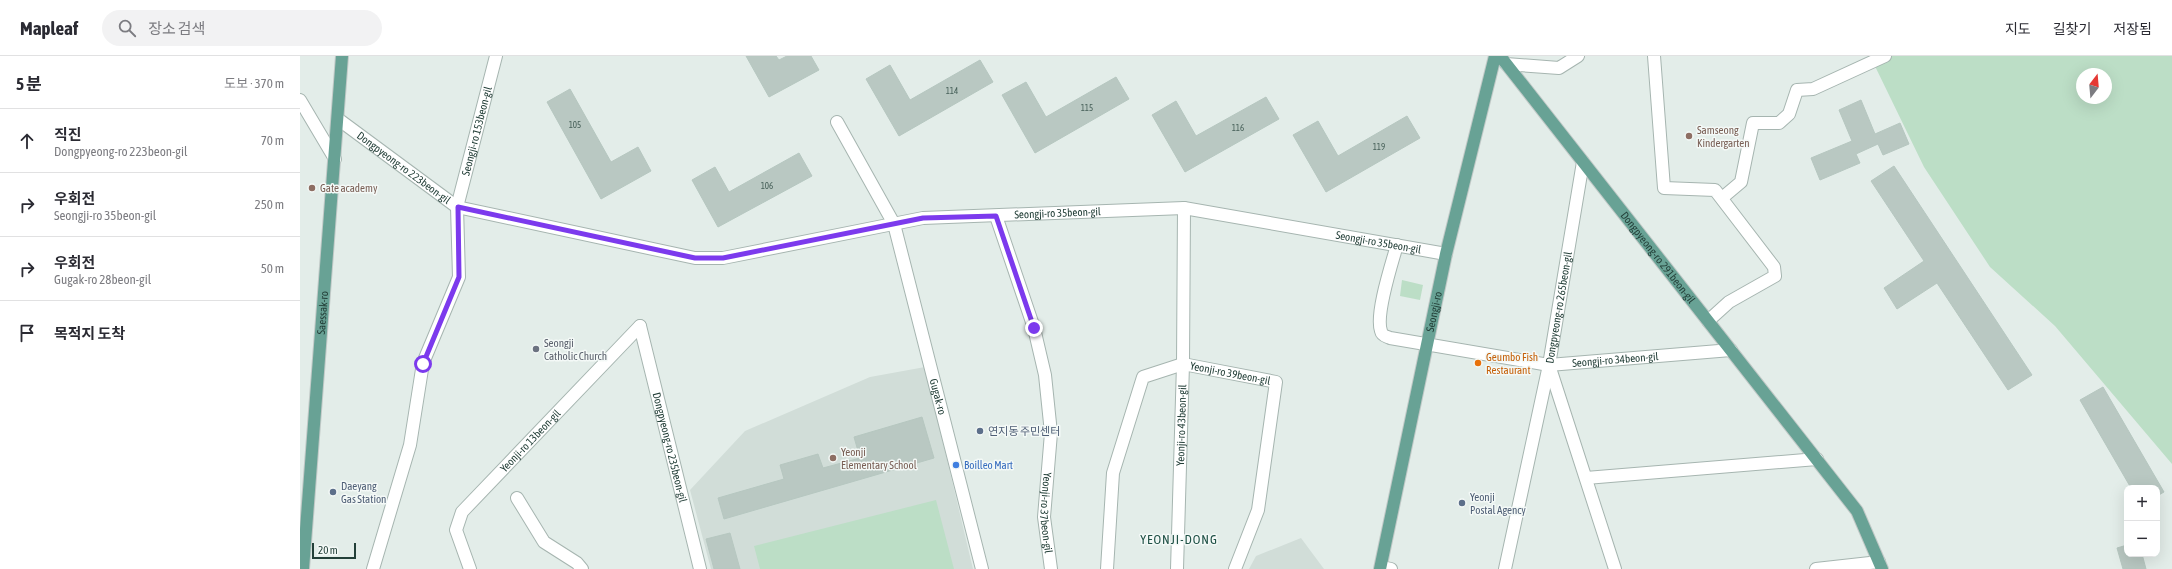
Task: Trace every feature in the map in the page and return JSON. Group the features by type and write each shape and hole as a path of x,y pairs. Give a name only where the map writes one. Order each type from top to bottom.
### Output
{"main road":[{"name":"Saessak-ro","path":"303,569 342,56"},
{"name":"Seongji-ro","path":"1384,568 1446,254 1495,56"},
{"name":"Dongpyeong-ro 291beon-gil","path":"1503,60 1857,511 1880,566"}],"street":[{"name":"Seongji-ro 153beon-gil","path":"458,207 496,56"},
{"path":"1503,60 1559,68 1578,56"},
{"path":"1654,56 1664,188 1715,190 1774,267 1775,276 1729,302 1708,321"},
{"path":"1722,198 1741,182 1753,123 1779,123 1789,114 1797,90 1813,89 1884,56"},
{"path":"300,100 335,159"},
{"name":"Dongpyeong-ro 223beon-gil","path":"338,119 458,207 459,277 423,364 410,445 373,569"},
{"name":"Gugak-ro","path":"837,122 894,224 982,569"},
{"name":"Dongpyeong-ro 265beon-gil","path":"1505,569 1549,364 1583,162"},
{"name":"Seongji-ro 35beon-gil","path":"458,207 695,258 723,258 923,218 1184,208 1446,254"},
{"name":"Yeonji-ro 43beon-gil","path":"1177,569 1183,364 1184,208"},
{"name":"Yeonji-ro 37beon-gil","path":"996,216 1034,328 1045,375 1051,433 1044,517 1051,569"},
{"name":"Seongji-ro 34beon-gil","path":"1397,245 1381,306 1380,330 1384,336 1390,338 1549,364 1731,350"},
{"name":"Yeonji-ro 13beon-gil","path":"470,569 456,530 462,512 640,326"},
{"name":"Dongpyeong-ro 235beon-gil","path":"640,326 700,569"},
{"name":"Yeonji-ro 39beon-gil","path":"1107,569 1113,473 1143,377 1183,364 1276,382 1258,510 1235,569"},
{"path":"1549,364 1615,569"},
{"path":"1586,478 1817,459"},
{"path":"517,498 544,542 577,563 582,569"},
{"path":"1816,569 1880,566"}],"shaded area":[{"name":"Yeonji Elementary School","path":"925,367 973,569 711,569 690,490 745,431 870,377"},
{"path":"1301,538 1324,569 1249,569 1256,556"}],"green space":[{"path":"1876,56 2172,56 2172,464 2055,326 1990,267 1924,167 1872,60"},
{"path":"1402,280 1423,285 1420,300 1400,296"},
{"path":"936,500 954,569 760,569 754,546"}],"building":[{"path":"746,56 776,56 779,60 787,56 811,56 819,70 769,97"},
{"path":"980,60 993,82 899,136 866,79 890,65 910,100"},
{"path":"1116,77 1129,99 1035,153 1002,95 1026,82 1046,117"},
{"path":"570,89 611,162 638,147 651,171 601,199 547,102"},
{"path":"1266,97 1279,119 1185,172 1152,115 1176,101 1196,136"},
{"path":"1861,100 1875,134 1900,123 1909,144 1883,155 1878,144 1856,154 1860,163 1820,180 1811,158 1852,141 1839,110"},
{"path":"1407,116 1420,138 1326,192 1293,135 1318,121 1338,156"},
{"path":"799,153 812,176 718,227 692,180 715,167 729,192"},
{"path":"1894,166 2032,375 2008,390 1937,283 1897,309 1884,288 1924,261 1871,181"},
{"path":"2103,387 2160,485 2129,485 2080,400"},
{"path":"922,417 934,458 724,519 718,498 784,479 780,465 818,454 823,468 860,458 854,437"},
{"path":"2160,485 2164,492 2160,494"},
{"path":"730,533 740,569 714,569 706,539"},
{"path":"2124,546 2124,557 2143,557 2146,569 2123,569 2117,548"}],"place":[{"name":"Samseong Kindergarten","path":"1689,136"},
{"name":"Gate academy","path":"312,188"},
{"name":"Seongji Catholic Church","path":"536,349"},
{"name":"Geumbo Fish Restaurant","path":"1478,363"},
{"name":"연지동 주민센터","path":"980,431"},
{"name":"Yeonji Elementary School","path":"833,458"},
{"name":"Boilleo Mart","path":"956,465"},
{"name":"Daeyang Gas Station","path":"333,492"},
{"name":"Yeonji Postal Agency","path":"1462,503"}],"district":[{"name":"YEONJI-DONG","path":"1179,539"}],"route":[{"path":"423,364 459,277 458,207 666,253 695,258 723,258 923,218 996,216 1034,328"}]}
